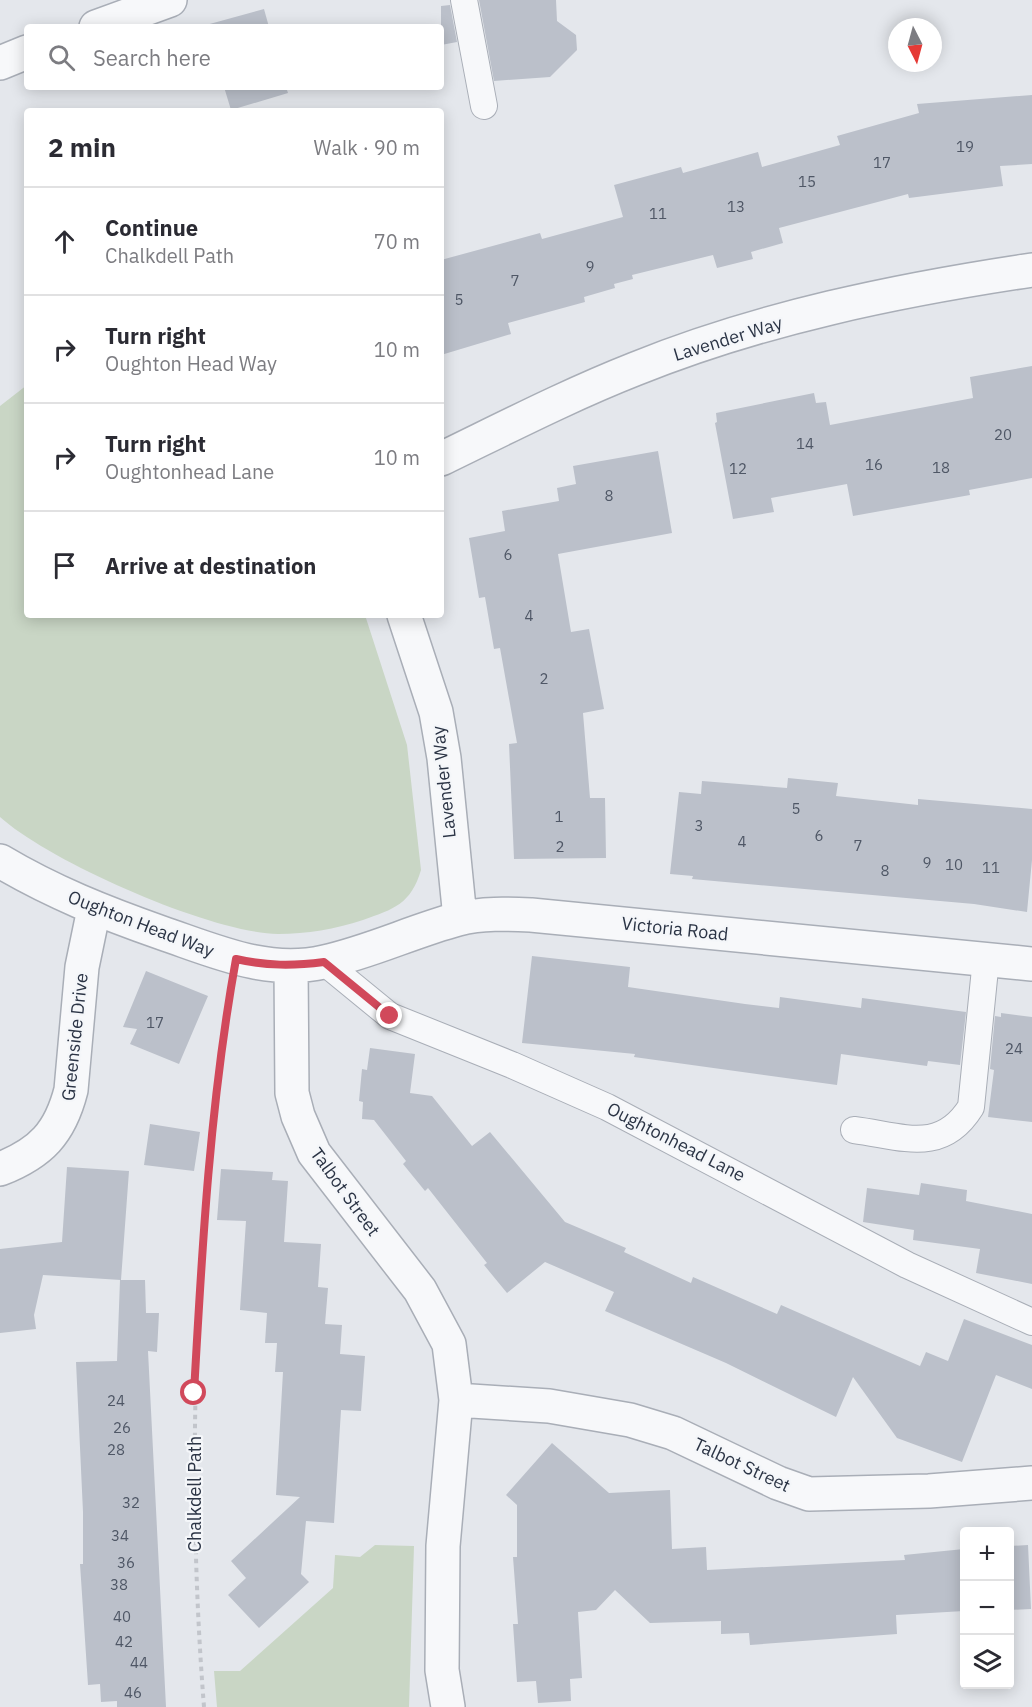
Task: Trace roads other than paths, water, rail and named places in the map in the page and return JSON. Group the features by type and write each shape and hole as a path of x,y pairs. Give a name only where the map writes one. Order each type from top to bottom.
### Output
{"street":[{"path":"104,24 170,0"},
{"path":"0,63 24,53"},
{"name":"Lavender Way","path":"444,458 540,410 637,368 734,336 870,299 1032,270"},
{"name":"Lavender Way","path":"405,618 436,712 444,759 460,918"},
{"name":"Oughton Head Way","path":"0,861 35,882 94,909 236,959 263,965 291,966 324,962"},
{"name":"Greenside Drive","path":"0,1169 37,1152 56,1129 66,1110 71,1090 83,959 94,909"},
{"name":"Victoria Road","path":"324,962 460,918 496,914 531,915 1032,963"},
{"name":"Talbot Street","path":"291,966 292,1094 298,1116 314,1153 420,1290 449,1344 456,1400 443,1546 442,1670 448,1707"},
{"name":"Talbot Street","path":"456,1400 549,1406 630,1420 673,1433 778,1483 809,1494 918,1492 1032,1483"}],"lane":[{"path":"464,0 484,106"},
{"path":"854,1130 930,1139 948,1134 962,1121 971,1107 986,959"},
{"name":"Oughtonhead Lane","path":"324,962 390,1016 512,1065 607,1107 907,1264 1032,1322"}]}
